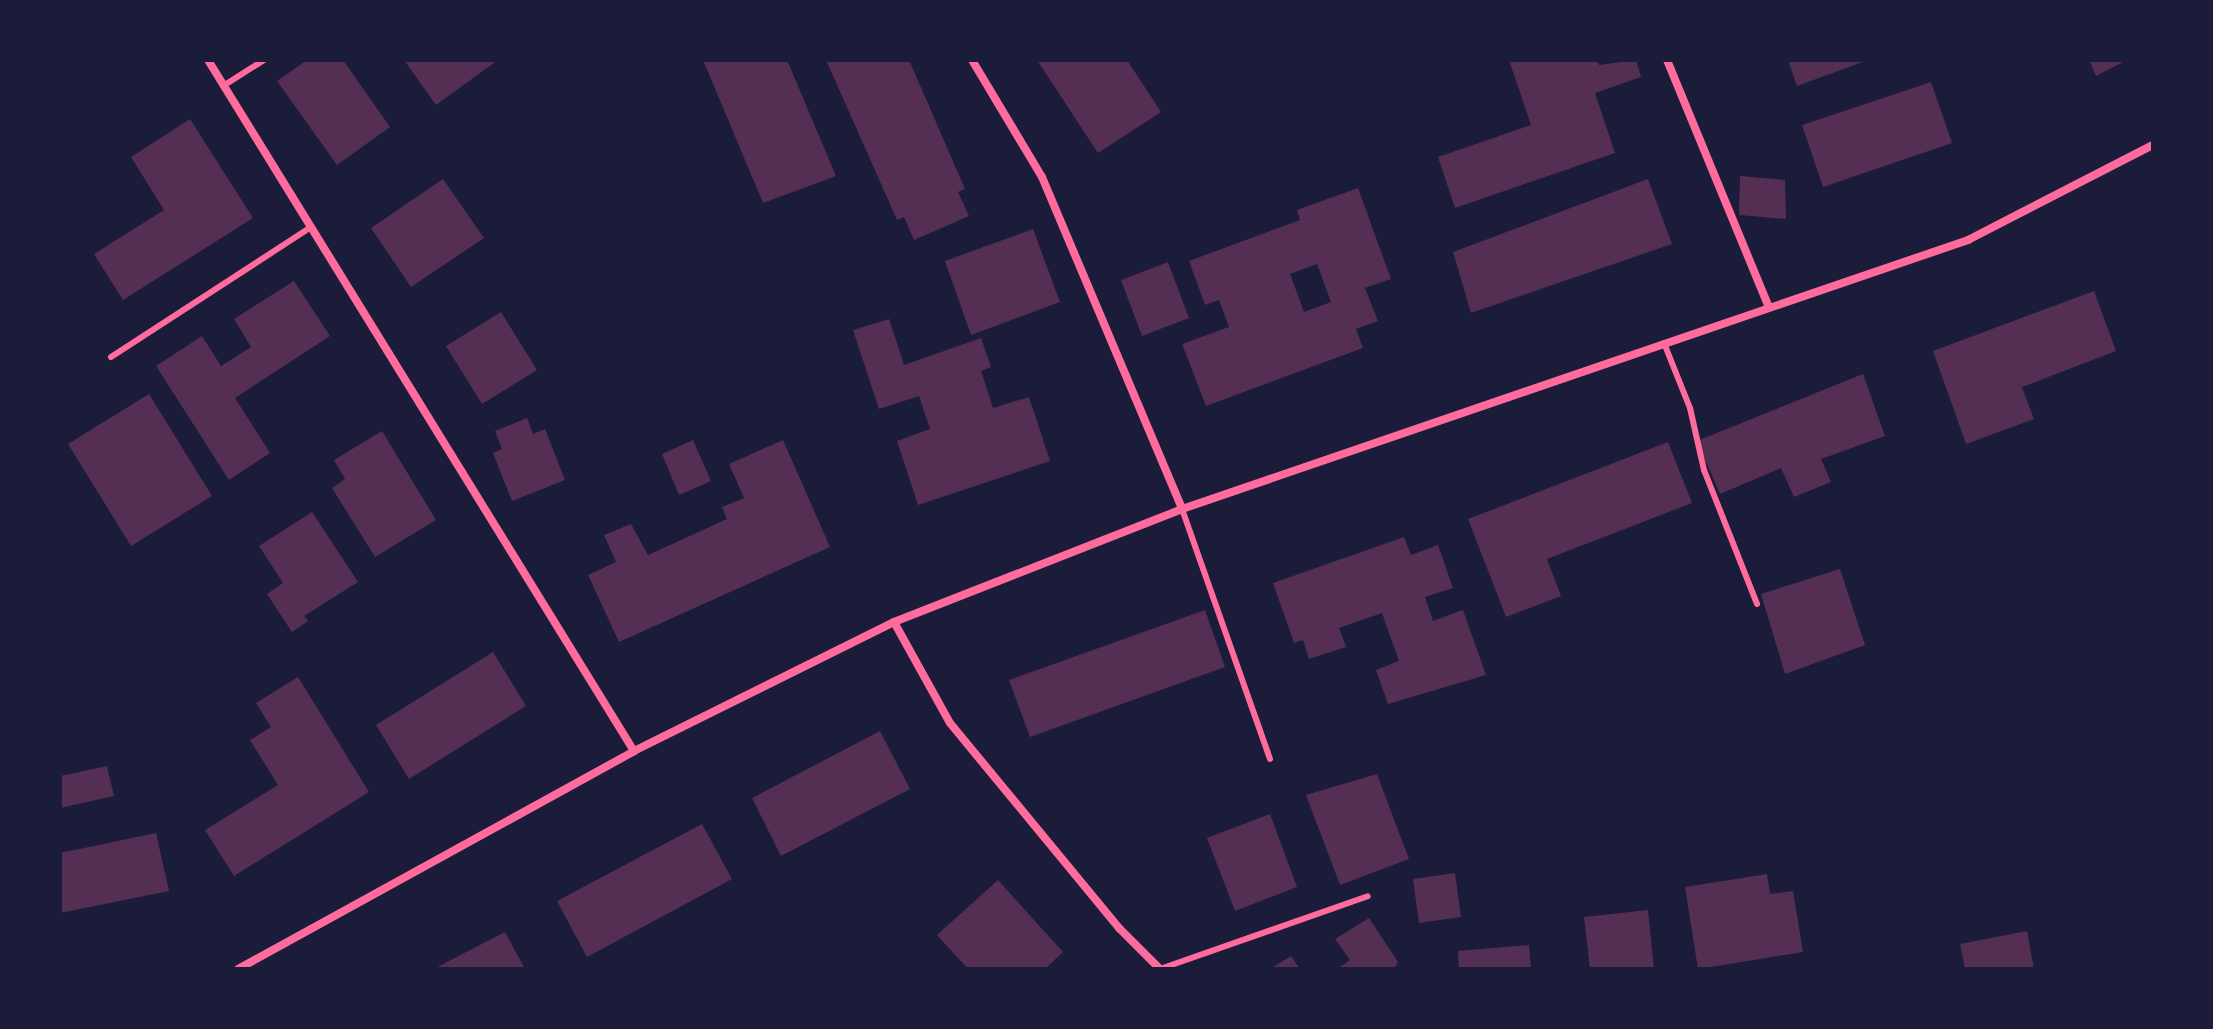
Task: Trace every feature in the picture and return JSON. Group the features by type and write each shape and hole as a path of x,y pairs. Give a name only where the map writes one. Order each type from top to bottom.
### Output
{"street":[{"path":"208,60 634,751"},
{"path":"972,60 1042,177 1182,509"},
{"path":"1667,60 1769,307"},
{"path":"238,969 634,751 894,622 1182,509 1968,240 2153,145"},
{"path":"894,622 950,723 1120,929 1160,969"}],"lane":[{"path":"223,86 264,60"},
{"path":"111,357 311,227"},
{"path":"1664,343 1690,408 1704,470 1757,604"},
{"path":"1182,509 1270,759"},
{"path":"1160,969 1368,896"}],"building":[{"path":"307,60 343,60 390,127 337,165 277,81"},
{"path":"404,60 498,60 436,105"},
{"path":"703,60 787,60 836,176 763,203"},
{"path":"826,60 909,60 965,189 958,192 969,216 914,240 904,217 897,220"},
{"path":"1037,60 1127,60 1161,112 1098,153"},
{"path":"1509,60 1597,60 1599,65 1636,60 1641,77 1595,93 1615,153 1455,208 1438,157 1531,125"},
{"path":"1788,60 1868,60 1797,86"},
{"path":"2089,60 2127,60 2096,76"},
{"path":"1931,82 1952,143 1823,187 1802,125"},
{"path":"190,119 253,218 123,300 94,254 164,210 131,157"},
{"path":"1740,176 1785,180 1786,219 1739,215"},
{"path":"443,179 484,238 411,287 371,228"},
{"path":"1648,179 1672,244 1471,313 1453,252"},
{"path":"1358,188 1391,279 1365,288 1378,321 1356,329 1363,348 1206,406 1182,344 1229,327 1219,300 1205,305 1189,261 1300,220 1297,210","holes":["1317,264 1331,302 1304,312 1290,274"]},
{"path":"1033,229 1060,302 971,335 945,261"},
{"path":"1168,262 1189,318 1142,336 1121,280"},
{"path":"294,281 330,336 235,398 270,453 229,480 156,366 202,336 221,366 251,347 234,319"},
{"path":"2094,291 2116,351 2022,387 2034,419 1966,444 1933,351"},
{"path":"501,312 537,370 482,404 446,346"},
{"path":"889,319 904,365 981,338 991,367 981,371 993,408 1029,397 1050,461 918,505 897,441 930,429 919,396 879,409 853,330"},
{"path":"1863,374 1885,436 1821,459 1831,482 1794,497 1781,468 1720,494 1697,441"},
{"path":"149,394 212,496 131,546 68,444"},
{"path":"527,418 533,434 545,429 565,480 512,501 493,453 502,449 495,431"},
{"path":"382,431 436,520 375,557 332,488 345,479 334,460"},
{"path":"693,440 711,481 679,495 662,454"},
{"path":"783,440 830,547 619,642 588,575 616,562 604,535 631,524 648,555 727,519 722,507 744,498 729,464"},
{"path":"1668,442 1692,503 1547,559 1561,596 1506,617 1468,519"},
{"path":"312,512 358,582 304,616 308,621 292,632 267,594 283,583 259,546"},
{"path":"1404,537 1411,555 1438,545 1453,588 1425,597 1433,621 1463,610 1486,675 1388,704 1376,670 1399,661 1382,613 1339,628 1346,647 1309,659 1303,640 1294,643 1273,583"},
{"path":"1840,569 1865,645 1785,674 1761,594"},
{"path":"1205,610 1225,667 1030,737 1009,680"},
{"path":"493,652 526,706 409,779 376,725"},
{"path":"298,677 369,792 234,876 205,830 278,785 250,740 271,727 256,703"},
{"path":"880,731 910,789 781,856 752,798"},
{"path":"107,766 114,796 60,808 60,776"},
{"path":"1377,774 1409,859 1340,885 1306,795"},
{"path":"1270,814 1297,887 1235,911 1207,838"},
{"path":"702,824 732,879 587,957 557,901"},
{"path":"156,833 169,891 60,913 60,853"},
{"path":"1455,873 1461,917 1419,923 1413,879"},
{"path":"1767,874 1770,894 1793,891 1803,952 1698,969 1685,887"},
{"path":"998,880 1063,952 1045,969 968,969 937,935"},
{"path":"1648,910 1654,969 1590,969 1584,917"},
{"path":"1369,918 1398,962 1394,969 1337,969 1350,960 1335,939"},
{"path":"2027,931 2034,969 1965,969 1960,944"},
{"path":"505,932 525,969 434,969 447,962"},
{"path":"1529,945 1531,969 1459,969 1458,951"},
{"path":"1291,956 1300,969 1270,969"}]}
